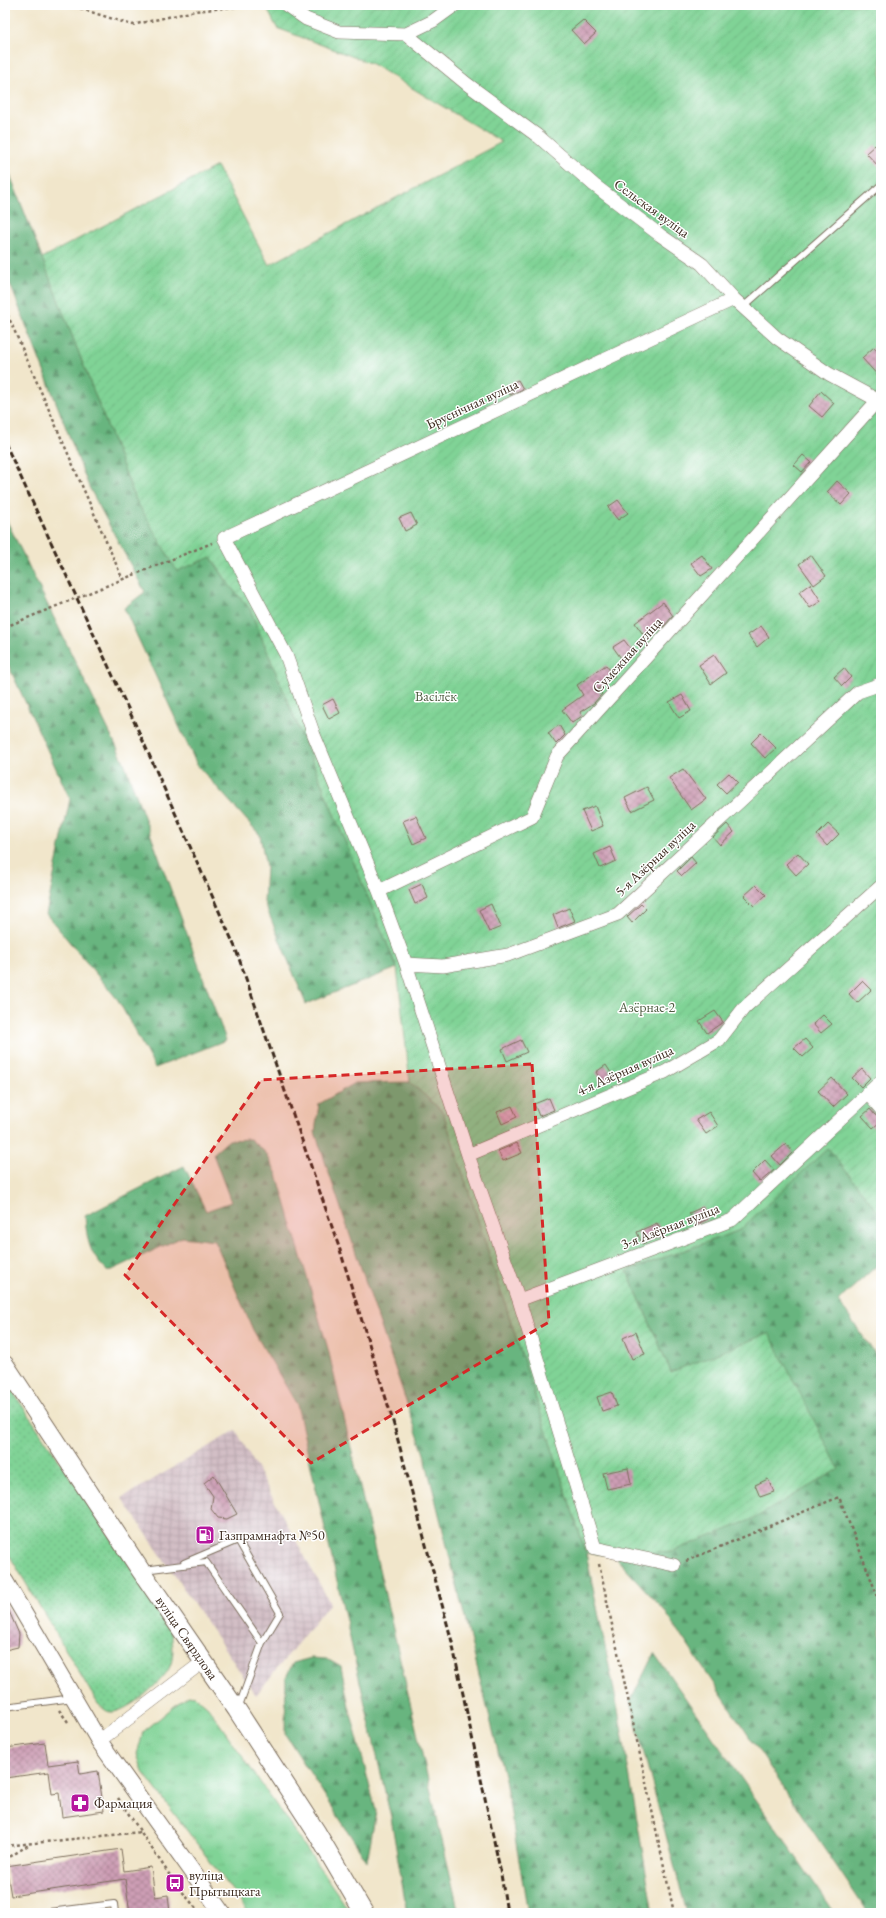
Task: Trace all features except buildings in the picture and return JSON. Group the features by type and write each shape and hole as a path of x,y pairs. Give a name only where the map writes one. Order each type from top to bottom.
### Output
{"main road":[{"name":"вуліца Свярдлова","path":"5,1365 141,1571 237,1710 317,1833 364,1913"}],"street":[{"path":"286,5 306,19 338,32 406,34 433,21 455,5"},
{"name":"Сельская вуліца","path":"406,34 467,84 540,137 594,185 660,235 702,264 738,303 777,338 829,374 879,401"},
{"name":"Бруснічная вуліца","path":"224,538 738,303"},
{"name":"Сумежная вуліца","path":"379,891 532,817 557,756 879,401"},
{"path":"224,538 286,654 314,735 379,891 406,964 468,1155 519,1300 595,1548 674,1565"},
{"name":"5-я Азёрная вуліца","path":"406,964 443,966 508,955 618,914 858,692 881,684"},
{"name":"4-я Азёрная вуліца","path":"468,1155 665,1072 719,1040 744,1008 881,886"},
{"name":"3-я Азёрная вуліца","path":"519,1300 732,1220 881,1081"},
{"path":"867,1093 881,1110"},
{"path":"5,1581 99,1741 222,1913"},
{"path":"99,1741 204,1661"}],"lane":[{"path":"738,303 881,185"},
{"path":"175,1566 238,1540 280,1613 262,1642 237,1710"},
{"path":"141,1571 206,1562 262,1642"},
{"path":"5,1707 73,1698"},
{"path":"41,1913 114,1904 115,1913"}],"path":[{"path":"69,5 132,25 195,11 254,5"},
{"path":"5,309 123,580"},
{"path":"5,627 224,538"},
{"path":"674,1565 839,1497 881,1605"},
{"path":"595,1548 674,1913"},
{"path":"54,1701 71,1727"},
{"path":"115,1792 175,1883 200,1913"},
{"path":"5,1846 141,1832"},
{"path":"5,1860 33,1843"},
{"path":"5,1907 10,1913"}],"highlighted area":[{"path":"532,1064 549,1322 311,1463 125,1275 261,1080"}],"shaded area":[{"path":"236,1430 330,1603 256,1695 122,1498"}],"green space":[{"path":"265,5 881,5 881,1216 828,1148 740,1230 627,1271 671,1372 769,1333 839,1469 753,1519 673,1551 613,1555 586,1553 443,1112 410,1082 397,968 250,609 230,586 211,557 177,571 136,500 42,258 217,166 269,265 502,142 372,64 277,28"},
{"path":"5,162 136,500 211,557 230,586 250,609 397,968 306,1004 264,902 266,867 260,835 197,765 124,608 145,592 89,487 5,271"},
{"path":"5,517 124,762 226,1040 155,1068 118,1000 46,914 70,799 5,658"},
{"path":"410,1082 443,1112 586,1553 619,1715 653,1913 528,1913 505,1779 424,1454 315,1132 319,1104 355,1083"},
{"path":"250,1139 266,1153 277,1174 328,1349 459,1913 407,1913 391,1818 297,1405 253,1330 215,1241 182,1237 108,1272 93,1253 88,1240 85,1216 184,1166 206,1211 231,1202 213,1154 229,1140"},
{"path":"828,1147 881,1216 881,1262 838,1301 881,1362 881,1913 868,1913 664,1610 613,1555 671,1372 627,1271 740,1230"},
{"path":"5,1380 169,1624 173,1649 170,1667 157,1684 133,1703 117,1711 107,1711 98,1704 5,1548"},
{"path":"654,1653 835,1913 687,1913 630,1702"},
{"path":"311,1658 327,1659 341,1667 349,1706 376,1811 367,1861 285,1734 286,1677 293,1663"},
{"path":"188,1695 195,1696 208,1707 351,1913 249,1913 143,1772 137,1754 143,1732"}],"railway":[{"path":"5,443 138,730 235,947 340,1250 392,1418 452,1642 501,1874 507,1913"}],"place":[{"name":"Газпрамнафта №50","path":"205,1535"},
{"name":"Фармация","path":"80,1803"},
{"name":"вуліца Прытыцкага","path":"175,1883"}],"park label":[{"name":"Васілёк","path":"436,696"},
{"name":"Азёрнае-2","path":"647,1007"}]}
